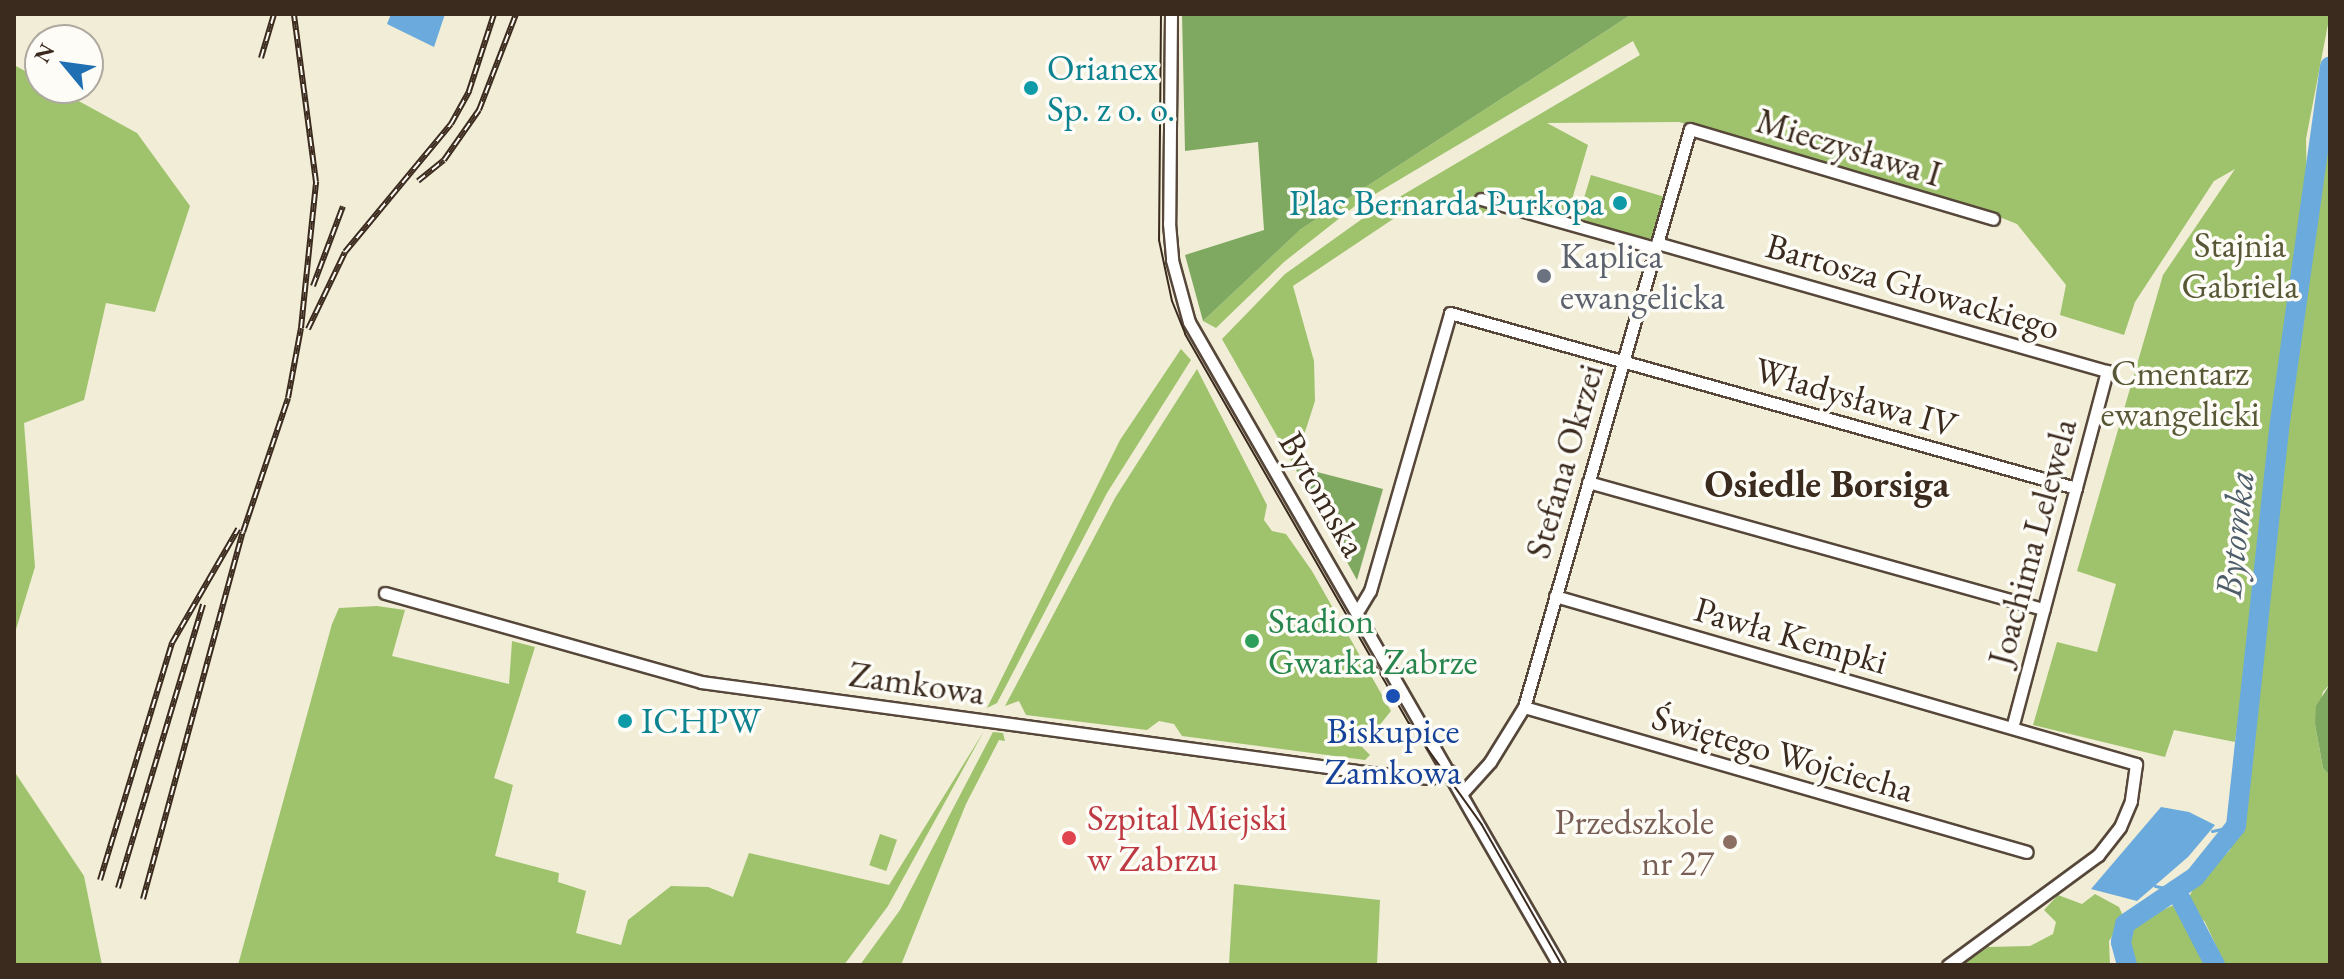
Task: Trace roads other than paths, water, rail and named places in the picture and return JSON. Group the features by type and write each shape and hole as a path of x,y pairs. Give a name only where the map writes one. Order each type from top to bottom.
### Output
{"street":[{"name":"Bytomska","path":"1171,14 1172,260 1199,338 1359,609 1559,965"},
{"name":"Mieczysława I","path":"1690,129 1993,219"},
{"name":"Stefana Okrzei","path":"1462,793 1490,762 1524,707 1690,129"},
{"path":"1481,199 1656,245"},
{"name":"Bartosza Głowackiego","path":"1656,245 2107,371"},
{"name":"Władysława IV","path":"1359,609 1370,591 1450,313 2076,488"},
{"name":"Joachima Lelewela","path":"2012,727 2107,371"},
{"path":"1588,482 2044,609"},
{"name":"Zamkowa","path":"385,593 701,682 1372,773 1430,778 1450,771"},
{"name":"Pawła Kempki","path":"1555,596 2136,764 2136,782 2120,827 2098,855 1948,965"},
{"name":"Świętego Wojciecha","path":"1524,707 2027,852"}],"water":[{"path":"391,14 445,14 434,47 387,24"},
{"path":"2161,807 2189,812 2215,825 2188,857 2137,901 2091,889"}],"waterway":[{"name":"Bytomka","path":"2127,965 2121,942 2125,924 2195,877 2236,826 2279,429 2330,67"},
{"path":"2212,831 2236,826"},
{"path":"2155,886 2176,890"},
{"name":"Bytomka","path":"2176,890 2215,965"}],"tram line":[{"path":"1161,14 1159,240 1172,301 1185,334 1409,723 1482,825 1562,965"}],"railway":[{"path":"261,58 274,14"},
{"path":"143,899 243,532 288,398 301,328 316,182 294,14"},
{"path":"308,329 345,252 451,124 469,91 494,14"},
{"path":"418,181 444,160 479,110 516,14"},
{"path":"313,286 343,206"},
{"path":"100,880 172,643 238,529"},
{"path":"118,888 203,604"}],"place":[{"name":"Orianex Sp. z o. o.","path":"1031,88"},
{"name":"Plac Bernarda Purkopa","path":"1620,203"},
{"name":"Kaplica ewangelicka","path":"1544,276"},
{"name":"Stadion Gwarka Zabrze","path":"1252,641"},
{"name":"Biskupice Zamkowa","path":"1393,696"},
{"name":"ICHPW","path":"625,721"},
{"name":"Szpital Miejski w Zabrzu","path":"1069,838"},
{"name":"Przedszkole nr 27","path":"1730,842"}],"district":[{"name":"Osiedle Borsiga","path":"1827,484"}],"park label":[{"name":"Stajnia Gabriela","path":"2240,264"},
{"name":"Cmentarz ewangelicki","path":"2180,392"}]}
